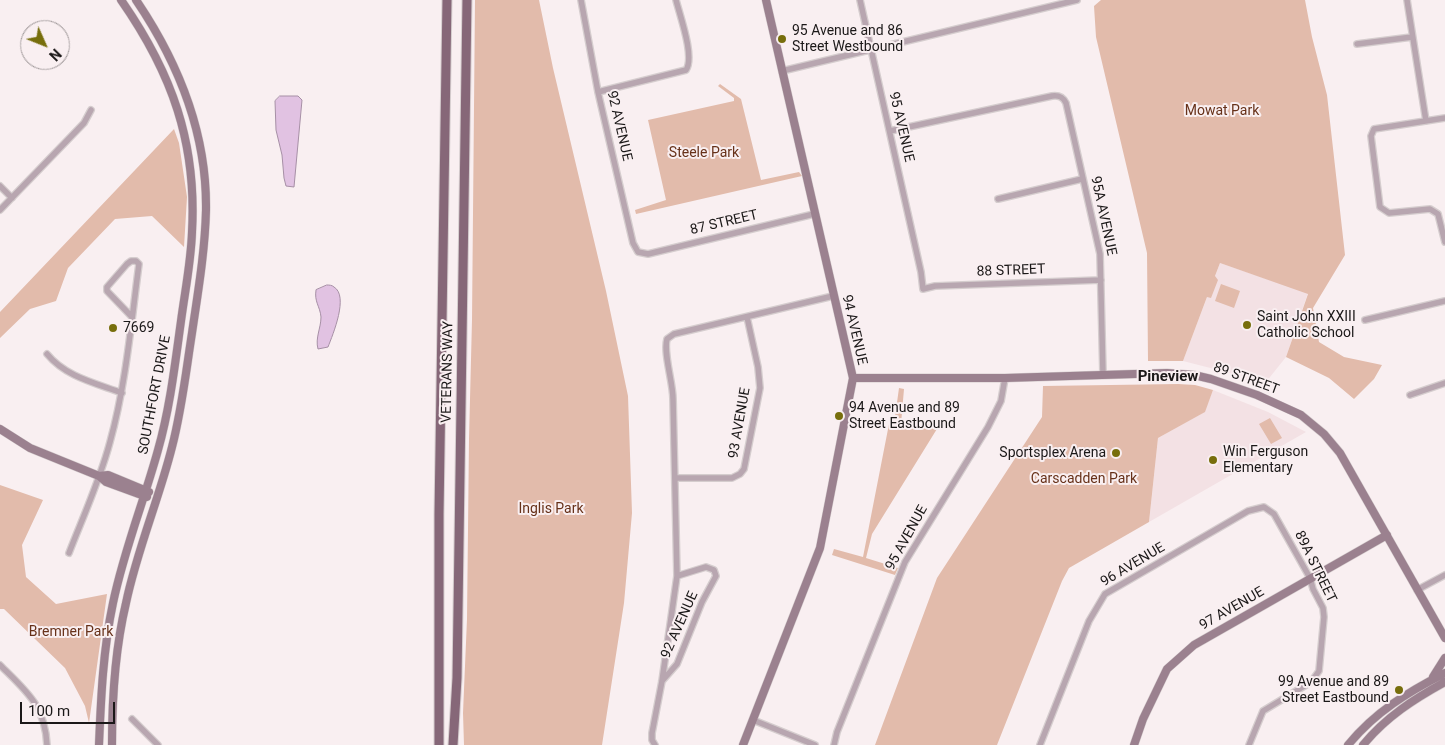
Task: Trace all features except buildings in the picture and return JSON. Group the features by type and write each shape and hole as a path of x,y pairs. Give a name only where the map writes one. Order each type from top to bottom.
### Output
{"main road":[{"name":"VETERANS WAY","path":"439,745 439,514 447,0"},
{"name":"VETERANS WAY","path":"453,745 457,678 467,0"}],"street":[{"name":"SOUTHFORT DRIVE","path":"99,745 104,657 113,603 133,527 159,448 172,385 191,247 193,206 192,177 181,118 168,81 149,42 121,0"},
{"name":"SOUTHFORT DRIVE","path":"112,745 115,675 125,604 172,448 182,402 203,256 206,207 200,148 193,115 179,76 162,41 136,0"},
{"name":"92 AVENUE","path":"581,0 598,92 633,243 640,254"},
{"path":"598,92 681,73 686,70 689,64 689,53 676,0"},
{"name":"94 AVENUE","path":"743,745 820,548 853,378 766,0"},
{"name":"95 AVENUE","path":"860,0 922,272 923,289"},
{"path":"782,70 1077,0"},
{"path":"1407,0 1426,121"},
{"path":"1357,44 1412,37"},
{"name":"95A AVENUE","path":"890,131 1052,96 1061,97 1066,103 1100,254 1103,374"},
{"path":"0,210 84,123 91,110"},
{"path":"1445,118 1374,129 1370,136 1380,208 1389,213 1430,209 1438,214 1445,242"},
{"path":"998,199 1082,179"},
{"path":"0,186 12,198"},
{"name":"87 STREET","path":"640,254 652,253 814,214"},
{"path":"69,553 110,443 122,393 139,264 136,261 131,261 107,287 107,291 132,317"},
{"name":"88 STREET","path":"923,289 935,286 1101,280"},
{"path":"747,317 833,296"},
{"path":"1365,320 1445,301"},
{"name":"92 AVENUE","path":"662,681 677,576 674,400 665,350 667,339 674,334 747,317"},
{"name":"93 AVENUE","path":"675,478 732,478 740,474 745,466 760,388 758,367 747,317"},
{"path":"48,354 60,368 70,374 122,393"},
{"name":"89 STREET","path":"853,378 1005,378 1167,373 1203,377 1257,395 1301,415 1324,434 1340,453 1445,638"},
{"name":"95 AVENUE","path":"834,745 837,732 905,562 988,427 1001,401 1005,378"},
{"path":"1410,395 1445,383"},
{"path":"0,429 30,448 99,476 106,482 156,498"},
{"name":"89A STREET","path":"1249,745 1263,711 1308,684 1318,675 1321,664 1324,617 1323,608 1313,589 1310,578 1274,514 1264,507"},
{"name":"96 AVENUE","path":"1040,745 1089,621 1105,594 1248,511 1264,507"},
{"name":"97 AVENUE","path":"1134,745 1143,719 1168,669 1194,645 1387,535"},
{"name":"92 AVENUE","path":"662,681 677,664 702,602 716,576 714,570 706,567 677,576"},
{"path":"1417,590 1445,575"},
{"path":"1430,681 1445,658"},
{"path":"0,665 32,697 42,716 47,745"},
{"path":"1348,745 1385,708 1445,673"},
{"path":"655,745 652,740 652,733 662,681"},
{"path":"1363,745 1379,727 1402,708 1445,682"},
{"path":"132,720 158,745"},
{"path":"753,720 812,744"}],"shaded area":[{"path":"280,96 298,96 302,100 294,187 286,186 282,155 276,130 275,101"},
{"name":"Saint John XXIII Catholic School","path":"1220,263 1308,293 1286,357 1262,387 1230,373 1183,361"},
{"path":"327,285 333,286 338,292 340,307 328,347 318,349 317,341 321,317 316,290"},
{"path":"1213,390 1268,412 1306,432 1149,522 1158,438 1204,412"}],"green space":[{"name":"Inglis Park","path":"475,0 539,0 553,68 606,291 628,396 632,513 624,603 602,745 464,745 463,713 467,619 472,320"},
{"name":"Mowat Park","path":"1101,0 1305,0 1312,37 1327,95 1345,255 1313,308 1319,342 1344,357 1382,365 1374,379 1354,399 1329,378 1286,357 1308,294 1220,263 1215,276 1218,280 1211,298 1207,297 1183,361 1148,361 1147,253 1096,37 1094,6"},
{"name":"Steele Park","path":"720,84 741,99 761,180 799,172 802,176 636,214 635,210 666,200 648,120 734,101 734,98 718,86"},
{"path":"174,129 179,143 187,197 184,247 152,216 115,219 68,268 56,301 30,309 0,338 0,312"},
{"path":"1221,284 1240,291 1234,308 1215,301"},
{"name":"Carscadden Park","path":"1195,385 1213,390 1205,412 1158,438 1149,522 1069,568 1062,581 997,745 875,745 937,578 1042,417 1043,386"},
{"path":"899,388 904,389 901,424 940,424 872,534 866,558 898,568 895,575 832,555 834,549 863,557 889,424 894,424"},
{"path":"1270,418 1282,438 1271,444 1259,424"},
{"name":"Bremner Park","path":"0,485 43,500 22,545 26,577 56,604 107,594 89,723 85,706 65,668 4,609 0,609"}],"place":[{"name":"95 Avenue and 86 Street Westbound","path":"782,39"},
{"name":"Saint John XXIII Catholic School","path":"1247,325"},
{"name":"7669","path":"113,328"},
{"name":"94 Avenue and 89 Street Eastbound","path":"839,416"},
{"name":"Sportsplex Arena","path":"1116,453"},
{"name":"Win Ferguson Elementary","path":"1213,460"},
{"name":"99 Avenue and 89 Street Eastbound","path":"1399,690"}],"district":[{"name":"Pineview","path":"1168,377"}]}
